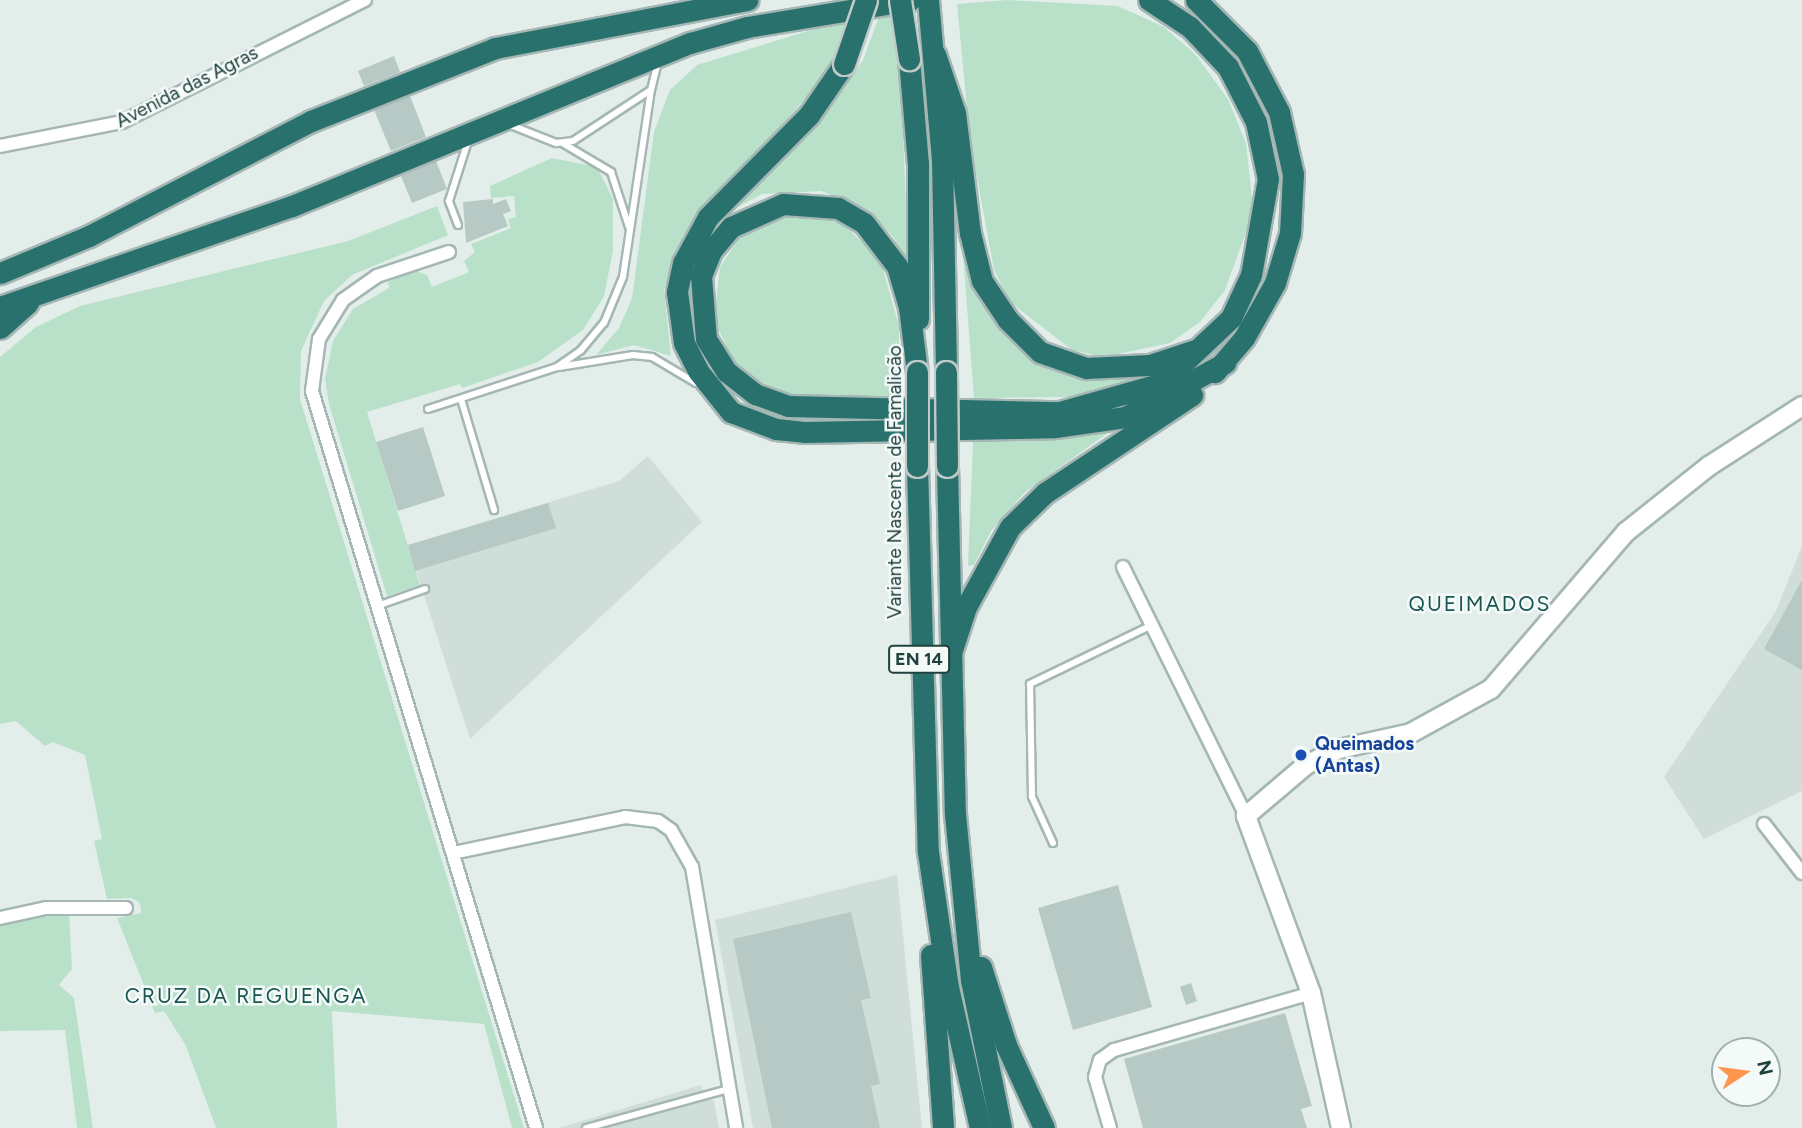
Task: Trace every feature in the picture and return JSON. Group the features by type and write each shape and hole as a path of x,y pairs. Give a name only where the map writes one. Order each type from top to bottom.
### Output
{"highway":[{"path":"0,273 322,117 495,48 747,0"},
{"path":"866,0 844,64 809,115 708,217 683,263 677,292 684,344 698,371 731,412 776,429 804,432 1055,427 1125,417 1225,363"},
{"name":"Variante Nascente de Famalicão","path":"900,0 909,59 920,223 916,466 928,852 941,947 979,1128"},
{"path":"0,307 35,298 281,211 503,122 660,54 747,27 910,0"},
{"name":"EN 14","path":"928,0 935,54 946,372 949,659 962,897 979,1026 1001,1128"},
{"path":"917,372 909,307 897,266 864,223 838,208 783,204 731,227 711,251 701,276 706,339 727,372 755,394 788,406 1059,412 1133,396 1162,383 1206,345 1231,318 1251,275 1268,178 1256,122 1228,67 1190,27 1149,0"},
{"path":"949,659 966,607 1010,527 1045,493 1184,402 1225,363 1275,282 1290,233 1293,174 1279,112 1247,51 1196,0"},
{"path":"935,54 955,113 970,233 982,281 1008,320 1040,352 1086,369 1150,365 1206,345"},
{"path":"0,260 35,258"},
{"path":"0,328 35,298"},
{"path":"928,852 943,1128"},
{"path":"962,897 994,1013 1044,1128"}],"street":[{"name":"Avenida das Agras","path":"0,146 122,122 365,0"},
{"path":"449,252 403,265 352,292 326,323 314,355 315,405 536,1128"},
{"path":"1246,816 1306,765 1339,749 1411,733 1490,690 1626,532 1709,466 1802,406"},
{"path":"1124,567 1246,816 1311,993 1341,1128"},
{"path":"453,853 625,817 658,821 671,830 692,867 736,1128"},
{"path":"1764,824 1802,873"},
{"path":"0,918 58,907 126,908"},
{"path":"1110,1128 1095,1077 1101,1060 1114,1050 1311,993"}],"lane":[{"path":"557,367 604,323 620,289 651,90 660,54"},
{"path":"564,144 651,90"},
{"path":"503,122 564,144 611,172 627,207 630,236"},
{"path":"458,225 450,194 470,135"},
{"path":"428,409 557,367 633,355 652,357 690,379 731,412"},
{"path":"461,400 494,510"},
{"path":"377,606 425,589"},
{"path":"1053,843 1032,797 1030,684 1152,625"},
{"path":"586,1128 729,1088"}],"shaded area":[{"path":"648,456 702,522 470,739 408,545 619,481"},
{"path":"1802,546 1802,791 1704,839 1664,777 1776,611"},
{"path":"897,875 922,1128 753,1128 715,920"},
{"path":"701,1085 705,1099 714,1101 719,1128 559,1128"}],"green space":[{"path":"1007,0 1118,6 1164,27 1195,54 1228,99 1246,143 1252,199 1248,227 1225,290 1200,322 1170,343 1103,357 1072,350 1010,302 994,270 970,140 957,4"},
{"path":"880,14 890,14 901,85 909,275 894,238 877,219 855,204 821,191 762,194 738,207 713,232 815,125 863,60"},
{"path":"834,23 844,24 844,36 832,69 684,234 664,289 671,356 634,345 596,355 619,328 632,298 654,132 670,90 697,65"},
{"path":"552,158 597,167 613,199 613,251 604,296 583,330 538,362 462,388 460,384 367,412 420,585 387,596 329,404 325,379 333,341 353,309 389,288 388,282 416,271 427,275 432,287 469,272 464,261 475,252 471,244 511,228 508,219 516,217 514,196 491,198 490,186"},
{"path":"958,187 988,308 1003,331 1026,351 1084,377 1147,376 1144,379 1068,397 974,398"},
{"path":"437,206 448,235 352,275 324,301 301,351 300,399 524,1128 512,1128 484,1024 332,1011 337,1128 216,1128 186,1046 164,1011 155,1013 117,918 141,913 140,903 131,898 107,899 94,841 102,839 85,755 53,742 45,746 16,721 0,724 0,357 36,327 80,306 348,241"},
{"path":"787,215 818,215 845,226 880,259 899,326 899,399 849,402 790,394 760,382 733,361 714,319 720,267 738,240 760,223"},
{"path":"1112,430 1025,492 991,531 974,565 968,566 973,442"},
{"path":"69,913 72,969 59,985 74,998 93,1128 77,1128 65,1030 0,1031 0,924"}],"building":[{"path":"394,56 400,72 364,86 358,71"},
{"path":"410,96 426,137 391,151 374,110"},
{"path":"436,161 447,189 412,203 401,176"},
{"path":"493,199 493,204 506,199 511,211 503,214 508,226 466,243 463,202"},
{"path":"423,427 445,496 398,511 376,442"},
{"path":"548,503 556,528 415,571 408,545"},
{"path":"1802,580 1802,670 1764,649"},
{"path":"1118,885 1152,1007 1073,1030 1038,908"},
{"path":"851,912 871,998 861,1000 880,1084 871,1086 880,1128 772,1128 733,939"},
{"path":"1191,983 1197,1001 1186,1005 1180,987"},
{"path":"1285,1013 1312,1106 1301,1109 1307,1128 1143,1128 1124,1059"}],"place":[{"name":"Queimados (Antas)","path":"1301,755"}],"district":[{"name":"QUEIMADOS","path":"1480,604"},
{"name":"CRUZ DA REGUENGA","path":"246,996"}]}
